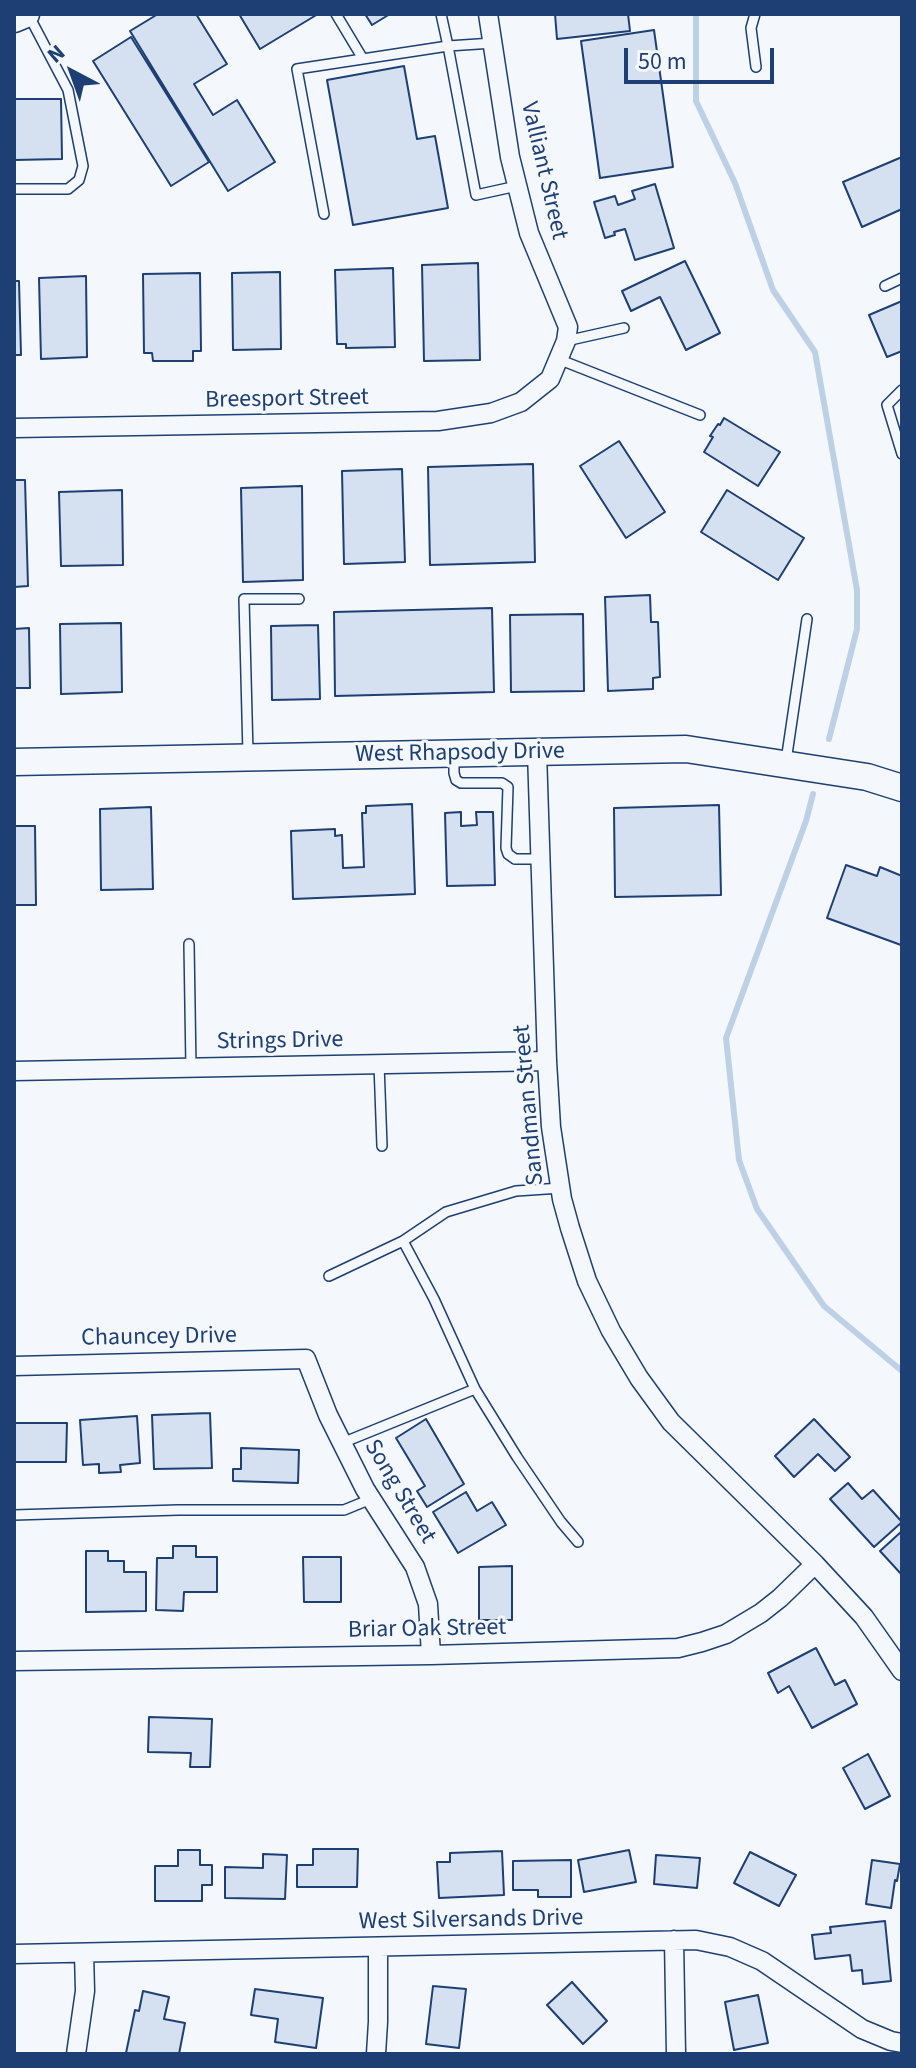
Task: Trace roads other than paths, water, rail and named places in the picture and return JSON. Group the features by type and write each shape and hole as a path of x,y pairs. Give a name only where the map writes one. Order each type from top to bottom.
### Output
{"street":[{"path":"14,19 27,14"},
{"name":"Valliant Street","path":"488,14 510,157 529,233 568,327 566,341"},
{"path":"558,359 566,341"},
{"name":"Breesport Street","path":"14,428 438,421 491,413 521,402 550,379 558,359"},
{"name":"West Rhapsody Drive","path":"14,762 686,749 867,777 902,788"},
{"name":"Sandman Street","path":"537,752 551,1127 570,1228 587,1281 611,1331 639,1378 671,1422 815,1564 864,1617 902,1671"},
{"name":"Strings Drive","path":"14,1071 547,1061"},
{"name":"Chauncey Drive","path":"14,1366 306,1359"},
{"name":"Song Street","path":"306,1359 328,1415 371,1499 415,1567 428,1604 431,1655"},
{"name":"Briar Oak Street","path":"14,1661 678,1648 726,1634 761,1613 815,1564"},
{"path":"674,1940 676,2054"},
{"name":"West Silversands Drive","path":"14,1954 696,1940 730,1947 762,1961 862,2029 902,2043"},
{"path":"376,2054 378,1948"},
{"path":"76,2054 85,1991 84,1953"}],"lane":[{"path":"14,189 68,189 79,180 83,166 68,90 27,14"},
{"path":"336,14 363,59"},
{"path":"441,14 476,195 517,186"},
{"path":"755,14 751,28 756,67"},
{"path":"324,214 297,69 448,46 493,43"},
{"path":"885,286 902,278"},
{"path":"566,341 624,328"},
{"path":"558,359 700,415"},
{"path":"902,390 887,405 902,454"},
{"path":"248,757 244,599 299,599"},
{"path":"785,765 807,619"},
{"path":"454,754 456,780 461,783 502,783 508,787 508,854 515,859 540,859"},
{"path":"189,944 191,1068"},
{"path":"379,1064 382,1146"},
{"path":"329,1276 403,1241 446,1212 516,1191 561,1188"},
{"path":"403,1241 434,1299 475,1389 517,1457 578,1542"},
{"path":"342,1443 475,1389"},
{"path":"14,1515 178,1510 344,1510 371,1499"}],"waterway":[{"path":"696,14 696,101 735,183 773,290 815,352 857,590 857,629 829,739"},
{"path":"813,794 806,821 726,1038 739,1160 757,1209 824,1306 902,1371"}]}
